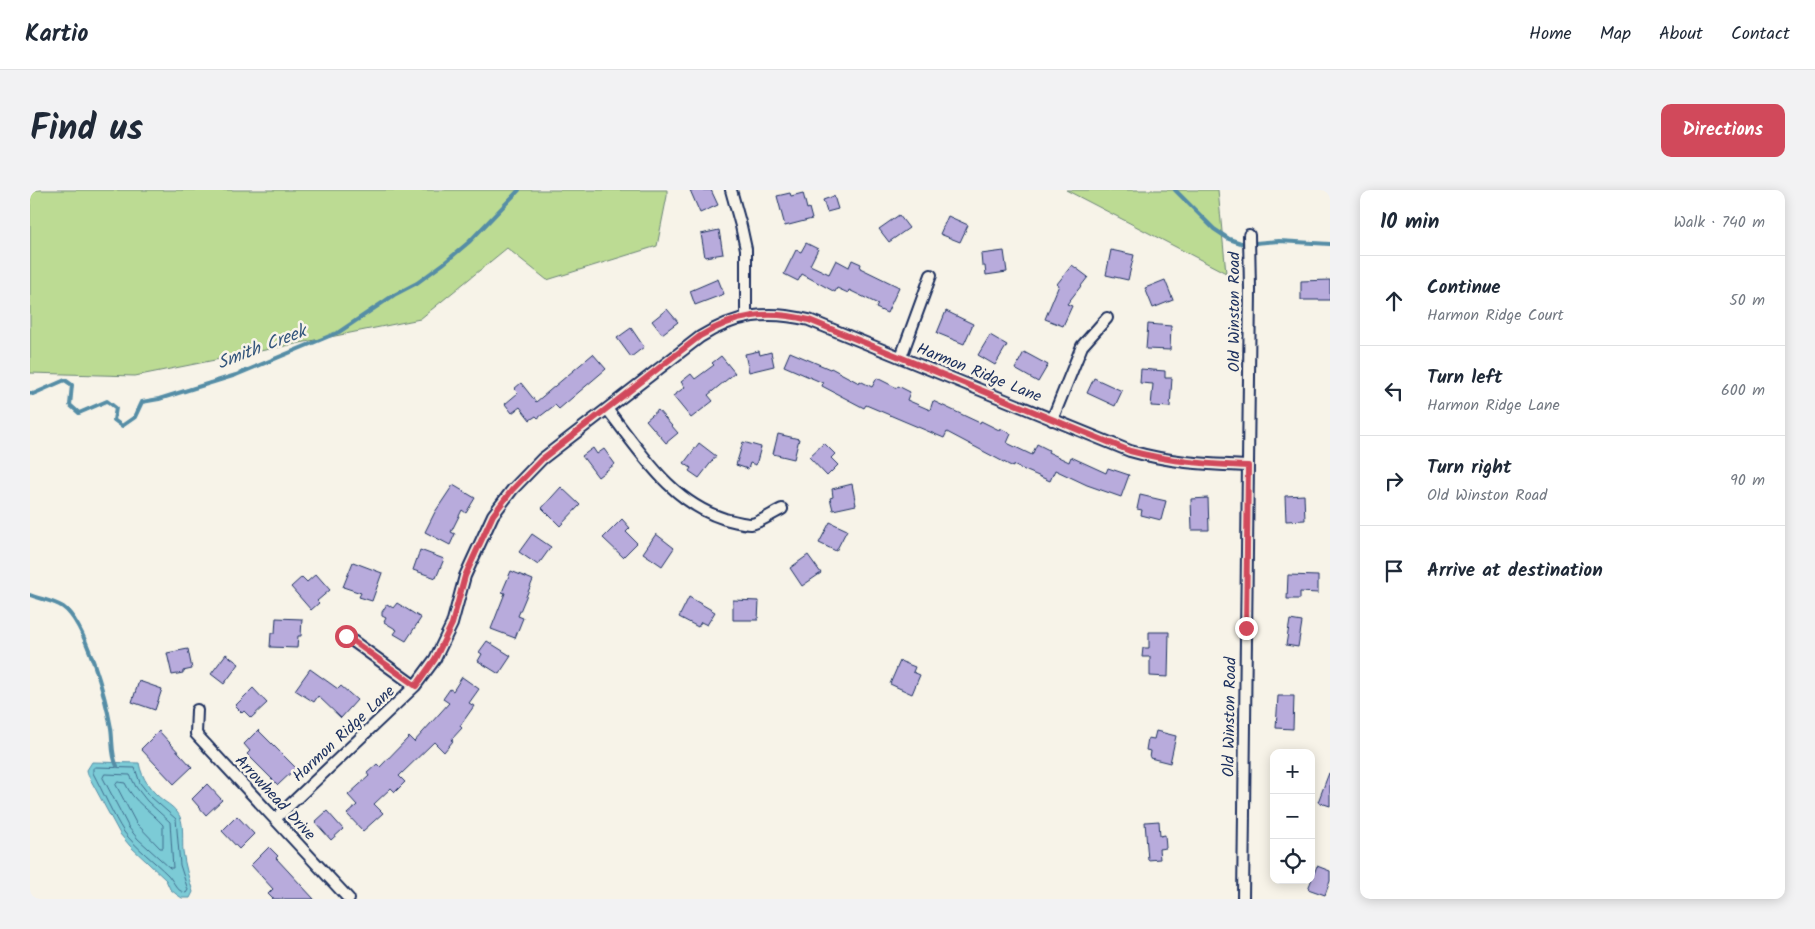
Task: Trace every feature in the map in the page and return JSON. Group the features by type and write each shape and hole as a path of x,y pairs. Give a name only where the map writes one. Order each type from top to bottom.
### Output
{"street":[{"path":"731,190 746,249 746,316"},
{"name":"Old Winston Road","path":"1243,899 1249,235"},
{"path":"902,357 930,275"},
{"name":"Harmon Ridge Lane","path":"275,819 416,686 435,659 452,624 465,576 493,515 512,490 530,470 607,408 700,336 717,326 746,316 772,314 790,315 809,320 1130,451 1187,463 1248,466"},
{"path":"1052,420 1082,346 1107,318"},
{"path":"607,408 663,480 680,496 698,508 730,520 752,524 782,509"},
{"path":"346,636 416,686"},
{"name":"Arrowhead Drive","path":"197,710 196,734 349,899"}],"green space":[{"path":"30,190 667,190 667,196 657,246 547,280 507,248 420,319 135,376 30,373"},
{"path":"1066,190 1218,190 1226,273"}],"water":[{"path":"92,762 139,763 142,774 151,789 177,812 181,820 184,857 193,892 190,898 182,898 170,889 166,880 120,834 88,775 87,770"}],"building":[{"path":"690,190 711,190 718,205 700,213"},
{"path":"790,193 791,196 803,193 812,219 785,226 777,196"},
{"path":"834,196 838,209 827,212 823,200"},
{"path":"899,215 909,228 889,242 879,229"},
{"path":"948,216 968,225 960,242 940,234"},
{"path":"719,230 723,254 705,257 701,234"},
{"path":"806,243 818,249 810,265 829,274 836,260 849,267 852,260 861,264 860,268 899,287 887,313 876,308 878,304 849,290 848,293 837,288 835,292 802,274 798,281 784,274 796,250 801,252"},
{"path":"1111,250 1134,255 1128,280 1106,275"},
{"path":"1004,251 1007,272 986,275 985,266 982,266 981,254"},
{"path":"1072,265 1088,277 1067,304 1072,306 1063,326 1045,319 1059,285 1057,284"},
{"path":"718,279 724,294 695,305 690,291"},
{"path":"1165,280 1173,300 1153,308 1145,288"},
{"path":"1330,280 1330,300 1301,300 1301,281"},
{"path":"667,309 678,322 662,334 652,321"},
{"path":"946,311 973,324 964,344 937,333"},
{"path":"1148,324 1171,326 1170,350 1146,349"},
{"path":"631,328 644,347 631,357 617,338"},
{"path":"990,335 1007,345 995,365 978,355"},
{"path":"759,351 760,355 771,352 774,366 749,372 745,354"},
{"path":"790,352 831,368 859,383 860,381 872,387 877,378 897,388 898,386 910,392 907,400 930,410 933,401 980,423 981,421 999,430 1000,428 1011,434 1007,443 1032,455 1037,444 1049,450 1048,452 1069,462 1071,457 1106,473 1108,468 1129,475 1121,497 1087,485 1055,470 1050,481 1013,465 1013,467 947,432 944,438 866,405 864,408 822,386 823,383 784,366"},
{"path":"1024,352 1048,365 1038,382 1015,369"},
{"path":"593,354 606,369 559,409 555,405 538,418 536,416 530,420 520,407 512,413 505,404 518,393 514,389 521,383 536,402"},
{"path":"721,356 735,373 708,395 713,401 691,418 673,396 685,387 681,382 691,374 695,379 714,365 712,363"},
{"path":"1141,369 1165,371 1165,378 1172,378 1170,407 1151,406 1153,384 1140,383"},
{"path":"1094,378 1122,391 1115,406 1087,393"},
{"path":"658,410 678,433 666,443 646,420"},
{"path":"778,434 799,439 794,459 773,454"},
{"path":"743,442 761,447 756,465 750,463 748,469 736,465"},
{"path":"699,443 716,456 699,478 689,471 691,468 684,463"},
{"path":"824,443 835,454 831,458 838,465 827,476 809,457"},
{"path":"593,448 597,454 604,449 615,464 598,477 582,456"},
{"path":"852,484 856,505 833,510 830,498 833,497 832,489"},
{"path":"453,485 475,498 466,513 462,510 451,532 455,534 450,545 425,532 435,512"},
{"path":"561,487 580,505 560,526 542,508"},
{"path":"1140,495 1166,501 1161,520 1141,515 1142,510 1137,509"},
{"path":"1304,495 1305,520 1286,521 1285,496"},
{"path":"1208,498 1209,530 1192,530 1191,499"},
{"path":"622,519 630,528 626,532 637,543 623,557 603,538"},
{"path":"830,522 847,530 836,551 819,543"},
{"path":"532,534 551,547 538,565 519,552"},
{"path":"656,534 674,548 662,566 643,553"},
{"path":"420,550 444,559 436,578 413,570"},
{"path":"808,555 821,573 802,586 790,568"},
{"path":"353,562 382,573 372,601 359,597 361,593 343,587"},
{"path":"511,571 533,580 518,616 523,618 515,638 491,629 505,593 502,592"},
{"path":"316,574 330,590 317,601 319,603 311,610 291,587 302,577 307,582"},
{"path":"1288,575 1318,576 1318,593 1300,592 1300,599 1287,599"},
{"path":"689,597 715,612 707,625 701,622 698,627 679,617"},
{"path":"733,600 759,601 758,620 733,620"},
{"path":"397,603 421,618 406,641 394,634 397,630 384,622 386,618 382,616 382,612 387,604 393,608"},
{"path":"276,618 302,619 301,636 298,636 297,648 270,647 271,633 275,633"},
{"path":"1290,620 1302,622 1298,647 1286,645"},
{"path":"1149,632 1169,632 1168,677 1150,676 1150,657 1142,657 1143,648 1149,648"},
{"path":"487,641 511,656 499,674 478,661 482,654 479,652"},
{"path":"188,649 192,669 172,675 167,653"},
{"path":"226,654 239,664 224,684 211,674"},
{"path":"900,661 915,667 913,672 920,675 912,694 890,684"},
{"path":"310,669 338,689 341,686 357,700 341,718 318,696 314,702 295,690"},
{"path":"462,677 479,689 469,703 474,706 460,726 462,728 451,740 453,741 444,752 434,742 399,776 405,782 395,792 391,788 374,804 383,813 363,831 347,814 357,805 348,795 369,776 367,773 377,764 380,767 409,737 414,742 449,703 443,699 450,689 453,691"},
{"path":"139,681 162,689 155,710 132,702"},
{"path":"253,688 267,703 251,718 235,706"},
{"path":"1278,696 1294,696 1293,729 1276,728"},
{"path":"258,730 296,768 278,785 247,754 250,751 244,744"},
{"path":"159,731 192,767 174,784 141,749"},
{"path":"1156,731 1176,736 1170,763 1150,758 1151,751 1146,750 1148,738 1154,739"},
{"path":"1330,773 1330,806 1318,802"},
{"path":"207,784 222,800 206,815 192,799"},
{"path":"327,811 343,829 331,840 315,822"},
{"path":"237,816 254,834 239,849 222,831"},
{"path":"1159,821 1160,836 1165,835 1166,848 1159,849 1160,859 1148,860 1145,822"},
{"path":"269,847 278,856 276,858 314,899 273,899 268,894 273,889 251,865"},
{"path":"1317,866 1330,871 1330,881 1325,895 1308,889 1310,884 1315,884"}],"waterway":[{"name":"Smith Creek","path":"30,393 33,394 65,380 72,385 70,405 79,413 107,401 116,408 114,420 122,426 135,417 142,402 159,399 236,375 339,332 394,295 417,283 443,264 469,242 519,190"},
{"name":"Smith Creek","path":"1175,190 1214,229 1229,239 1244,244 1279,241 1330,244"},
{"path":"30,595 63,607 80,629 94,663 105,700 111,728 112,748 117,766"}],"route":[{"path":"346,636 416,686 435,659 452,624 465,576 493,515 525,476 542,459 700,336 717,326 735,319 772,314 790,315 809,320 1130,451 1187,463 1248,466 1246,628"}]}
